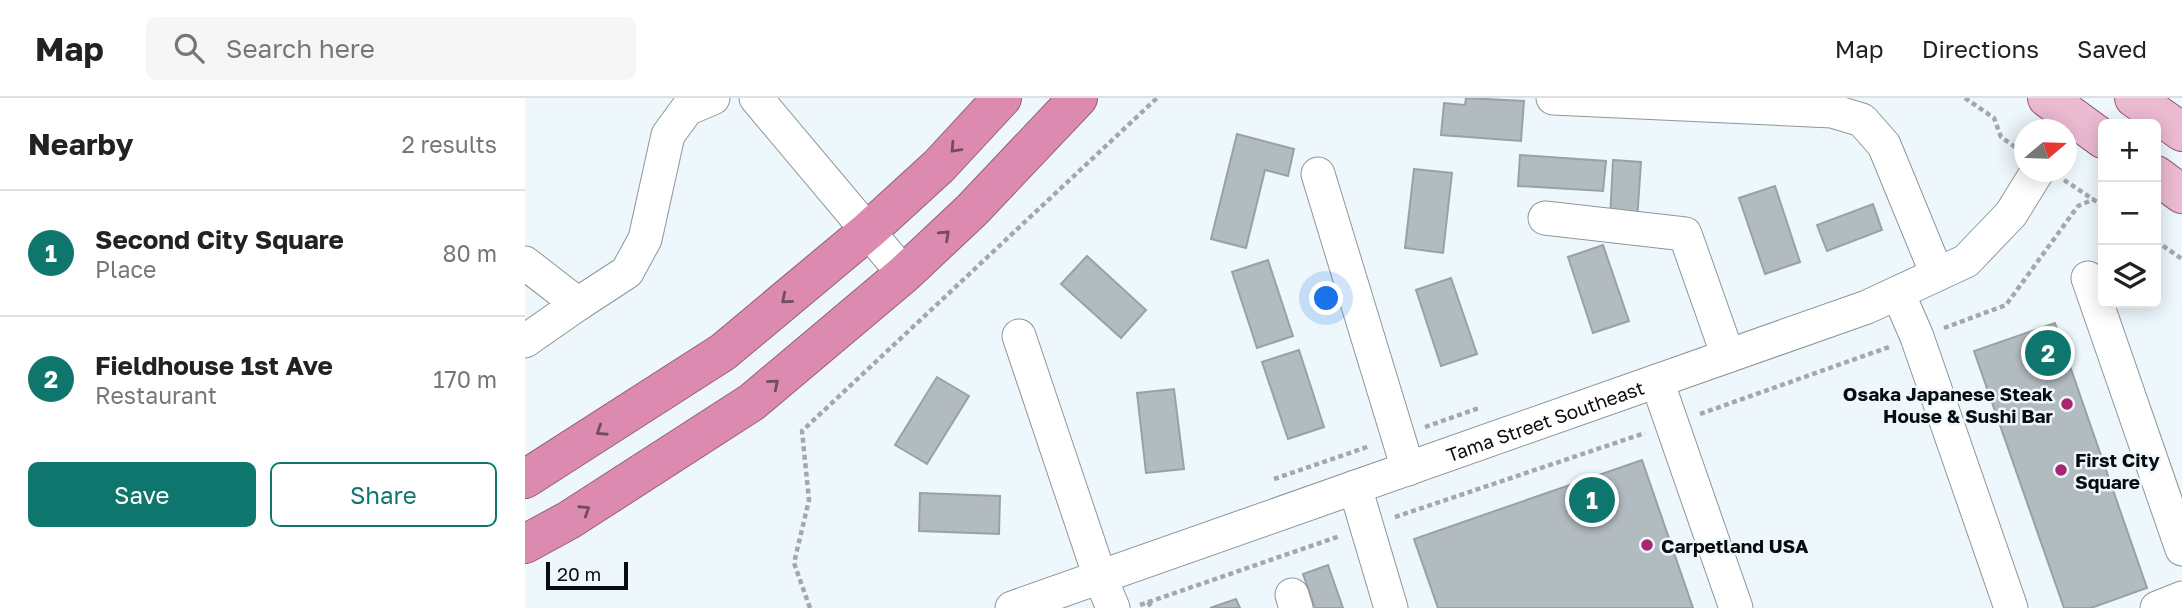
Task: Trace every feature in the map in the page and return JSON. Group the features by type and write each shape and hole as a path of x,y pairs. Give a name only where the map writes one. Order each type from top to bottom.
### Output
{"highway":[{"path":"525,479 723,352 869,230 939,166 1002,98"},
{"path":"525,544 569,520 752,402 904,274 972,210 1078,98"}],"main road":[{"path":"2134,98 2182,132"},
{"path":"2066,110 2098,135"},
{"path":"2161,179 2182,194"}],"street":[{"path":"525,341 627,272 645,239 668,135 687,109 713,98"},
{"path":"756,98 904,274"},
{"path":"1553,98 1780,103 1832,111 1863,120 1884,145 1937,274"},
{"path":"1318,174 1408,469"},
{"name":"Tama Street Southeast","path":"1012,608 1867,307 1966,261 2043,182"},
{"path":"1545,218 1685,234 1728,356"},
{"path":"525,263 578,304"},
{"path":"2088,278 2182,549"},
{"path":"1898,293 1917,337 2011,608"},
{"path":"1019,336 1100,577 1113,608"},
{"path":"1657,382 1737,608"},
{"path":"1355,487 1391,608"},
{"path":"2157,608 2182,598"}],"path":[{"path":"810,608 794,563 809,500 802,431 1157,98"},
{"path":"1965,98 1994,118 2001,138 2014,146"},
{"path":"2063,182 2098,202"},
{"path":"1131,608 1672,424 2005,305 2078,206 2094,199"},
{"path":"2161,244 2182,259"},
{"path":"1148,602 1152,608"}],"building":[{"path":"1466,98 1524,101 1521,141 1441,135 1444,103 1465,105"},
{"path":"1237,134 1294,149 1288,176 1265,170 1246,248 1211,239"},
{"path":"1520,155 1606,161 1603,191 1518,186"},
{"path":"1613,160 1641,162 1637,221 1610,220"},
{"path":"1414,169 1452,173 1443,253 1405,248"},
{"path":"1775,186 1800,262 1765,274 1739,198"},
{"path":"1873,204 1882,230 1827,251 1817,225"},
{"path":"1603,245 1629,321 1593,333 1568,257"},
{"path":"1087,256 1146,310 1121,338 1061,284"},
{"path":"1268,260 1293,336 1257,348 1232,272"},
{"path":"1451,278 1477,354 1441,366 1416,290"},
{"name":"First City Square","path":"2055,323 2147,588 2091,608 2064,608 1974,351"},
{"path":"1299,350 1324,427 1288,439 1262,362"},
{"path":"937,377 969,396 927,464 895,445"},
{"path":"1174,389 1184,469 1146,473 1137,393"},
{"path":"1642,460 1693,608 1438,608 1414,539"},
{"path":"920,493 1000,496 999,534 919,531"},
{"path":"1328,565 1343,608 1315,608 1303,574"},
{"path":"1236,599 1240,608 1210,608"}],"place":[{"name":"Fieldhouse 1st Ave","path":"2048,353"},
{"name":"Osaka Japanese Steak House & Sushi Bar","path":"2067,404"},
{"name":"First City Square","path":"2061,470"},
{"name":"Second City Square","path":"1592,500"},
{"name":"Carpetland USA","path":"1647,545"}]}
